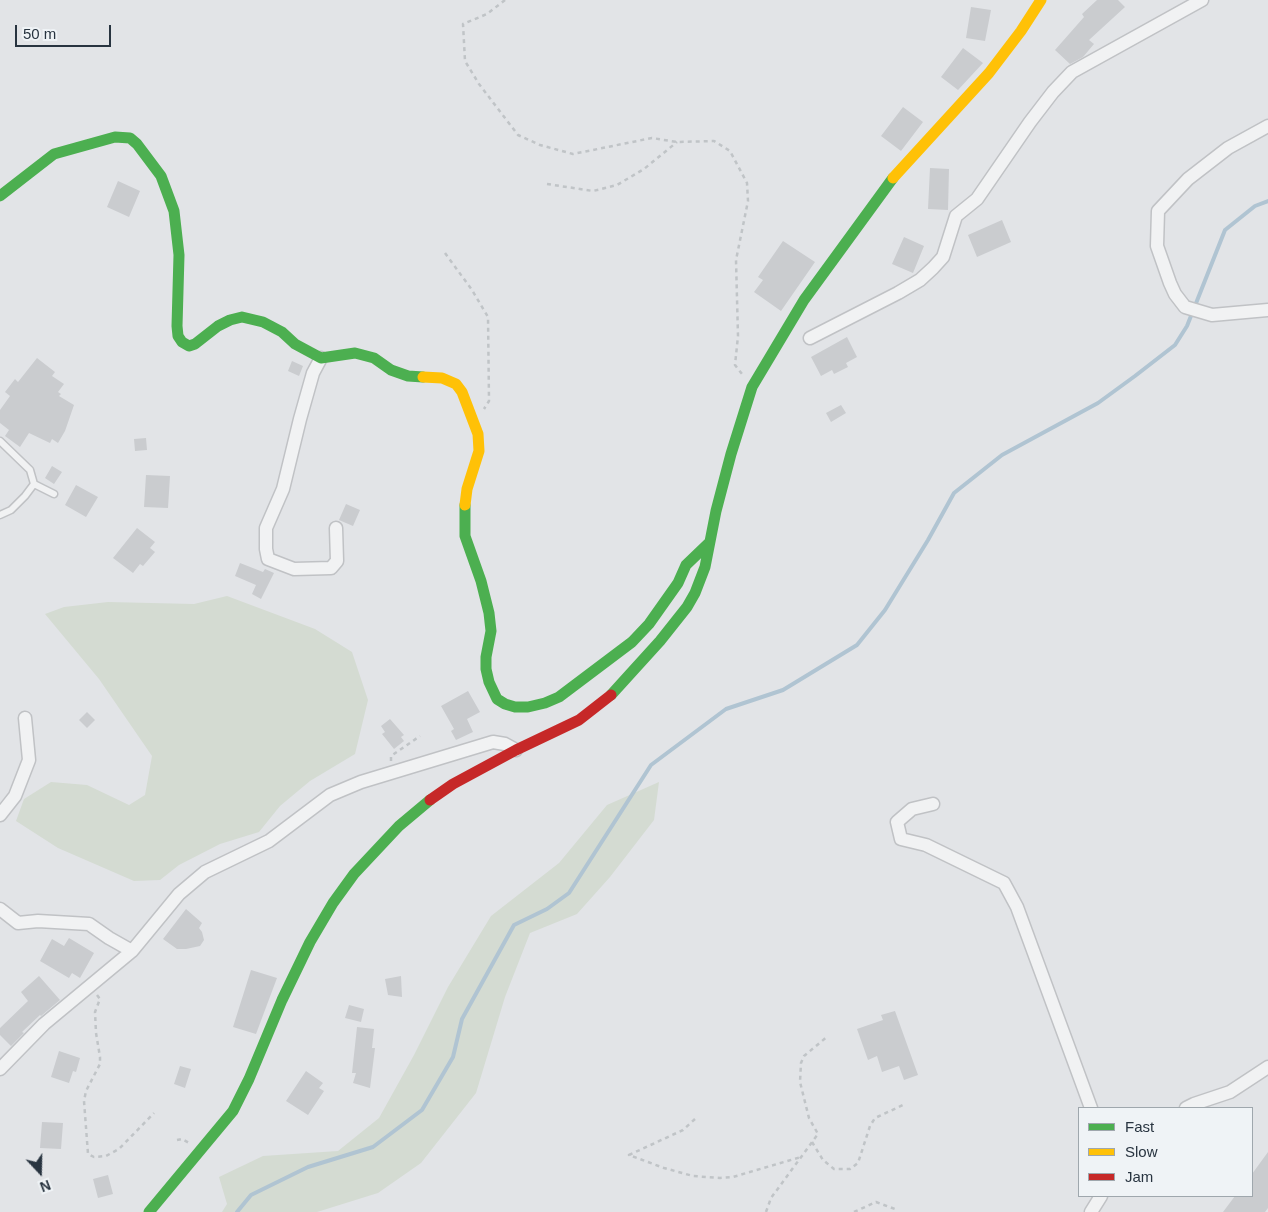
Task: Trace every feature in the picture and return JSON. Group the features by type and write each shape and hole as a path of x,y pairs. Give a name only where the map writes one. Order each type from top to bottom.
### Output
{"main road":[{"path":"149,1212 233,1111 310,942 332,904 354,874 399,826 427,802 453,784 516,750 579,720 613,693 687,608 705,567 730,454 752,387 804,300 886,189 989,73 1021,31 1041,0"},
{"path":"0,196 54,154 83,144 115,138 130,138 137,144 161,176 174,212 179,255 177,326 178,336 182,342 189,346 195,344 218,326 242,317 263,322 282,332 295,344 321,358 355,353 374,358 391,370 408,376 442,378 456,384 462,392 473,417 478,434 479,451 477,461 467,489 464,513 465,536 482,581 489,613 491,631 486,669 489,682 497,699 505,704 515,707 528,707 545,703 559,697 606,663 632,642 649,624 678,583 686,565 710,542"}],"street":[{"path":"810,338 898,293 920,280 933,268 943,256 956,216 977,199 1030,122 1053,92 1072,72 1202,0"},
{"path":"1268,126 1221,153 1188,179 1158,211 1157,246 1175,294 1185,307 1212,315 1268,310"},
{"path":"321,358 313,374 302,410 283,489 266,528 268,558 294,569 331,568 337,561 336,528"},
{"path":"0,815 15,796 29,760 26,718"},
{"path":"0,1069 44,1024 132,950 179,894 205,872 268,841 330,796 361,782 493,742 505,744 516,750"},
{"path":"933,804 912,809 897,822 901,838 926,846 1004,883 1017,907 1090,1107"},
{"path":"0,909 18,923 38,921 88,924 132,950"},
{"path":"1188,1107 1230,1092 1268,1067"},
{"path":"1091,1212 1099,1197"}],"lane":[{"path":"0,440 30,470 34,484 54,494"},
{"path":"0,515 11,510 34,484"}],"path":[{"path":"505,0 486,14 463,24 465,60 479,84 518,135 540,145 573,154 652,138 677,142 714,141 730,151 747,183 748,201 736,260 738,336 735,365 752,387"},
{"path":"547,184 593,191 617,185 644,170 677,142"},
{"path":"445,253 472,290 488,317 489,401 483,410 473,417"},
{"path":"392,773 391,756 420,736"},
{"path":"91,986 100,999 95,1012 100,1064 86,1091 84,1101 88,1154 94,1157 106,1156 119,1149 154,1113"},
{"path":"766,1212 771,1198 818,1134 809,1118 800,1082 801,1062 804,1056 828,1036"},
{"path":"812,1142 823,1160 834,1169 850,1169 858,1164 870,1126 875,1118 903,1105"},
{"path":"696,1119 683,1130 629,1154 693,1176 720,1178 733,1177 801,1157"},
{"path":"854,1212 876,1202 895,1209"}],"shaded area":[{"path":"227,596 315,629 352,652 368,700 355,754 310,781 280,806 259,832 220,844 179,865 160,880 134,881 58,848 16,821 24,799 51,782 87,785 129,805 145,795 152,756 99,679 45,614 64,607 108,602 194,604"},
{"path":"659,782 654,820 610,877 577,914 530,933 505,997 476,1093 421,1163 378,1193 317,1212 222,1212 227,1204 219,1177 263,1156 338,1151 379,1118 414,1055 448,987 491,916 559,863 607,805"}],"building":[{"path":"1097,0 1118,0 1125,7 1089,40 1094,44 1083,57 1070,64 1055,50 1084,17 1082,14"},
{"path":"971,7 991,10 985,41 966,38"},
{"path":"963,48 983,63 958,90 941,77"},
{"path":"903,107 923,122 901,151 881,136"},
{"path":"930,168 949,169 948,210 928,209"},
{"path":"118,181 140,191 129,217 107,207"},
{"path":"1002,220 1011,242 977,257 968,235"},
{"path":"904,237 924,246 913,273 892,264"},
{"path":"783,241 815,262 781,311 754,292 763,280 758,277"},
{"path":"847,337 857,357 846,363 848,367 834,374 832,370 821,376 811,357"},
{"path":"37,358 55,372 52,376 64,384 58,392 61,394 59,396 74,405 65,431 58,443 52,439 50,443 29,433 20,447 5,436 9,430 0,423 0,410 10,396 5,392 15,379 18,382"},
{"path":"292,361 303,366 299,376 288,371"},
{"path":"841,405 846,413 831,422 826,413"},
{"path":"146,438 147,450 135,451 134,439"},
{"path":"52,466 62,472 54,484 45,478"},
{"path":"146,475 170,476 168,508 144,507"},
{"path":"76,485 98,497 86,517 65,505"},
{"path":"346,504 360,510 353,526 339,520"},
{"path":"137,528 155,542 150,548 155,552 143,566 140,564 133,573 113,558"},
{"path":"240,563 263,572 265,569 274,573 261,599 252,594 256,585 235,576"},
{"path":"468,691 480,712 467,719 473,732 456,740 451,731 454,729 441,706"},
{"path":"87,712 95,720 87,728 79,720"},
{"path":"390,719 404,735 401,737 404,741 394,749 382,734 385,732 381,726"},
{"path":"186,909 202,923 199,928 204,940 200,946 177,949 163,939"},
{"path":"69,938 94,953 80,978 72,973 69,978 40,961 52,939 64,946"},
{"path":"251,970 277,978 256,1034 233,1027"},
{"path":"39,976 60,1000 40,1015 22,1032 24,1033 11,1046 0,1035 0,1028 28,1001 21,992"},
{"path":"401,976 402,997 388,995 385,979"},
{"path":"349,1005 364,1009 361,1022 345,1018"},
{"path":"895,1011 918,1075 904,1080 899,1066 882,1072 877,1056 868,1060 857,1029 883,1020 881,1015"},
{"path":"357,1027 374,1029 372,1048 375,1048 370,1088 353,1083 356,1073 352,1073"},
{"path":"59,1051 80,1058 76,1072 73,1071 69,1083 51,1077"},
{"path":"180,1066 191,1069 185,1088 174,1084"},
{"path":"306,1071 323,1083 319,1088 324,1091 308,1115 286,1101"},
{"path":"42,1122 63,1123 61,1149 40,1148"},
{"path":"1268,1152 1268,1208 1265,1212 1223,1212 1234,1197 1253,1197 1253,1173"},
{"path":"108,1175 113,1194 98,1198 93,1179"}],"waterway":[{"path":"237,1212 251,1195 308,1167 373,1147 422,1110 453,1057 462,1019 514,925 547,909 569,893 651,765 726,709 783,690 857,645 885,610 954,493 1002,455 1098,403 1175,345 1187,326 1225,230 1255,206 1268,201"}],"traffic: fast":[{"path":"0,196 54,154 115,137 130,138 137,144 161,176 174,211 179,255 177,326 178,336 182,342 189,346 195,344 218,326 242,317 263,322 282,332 295,344 321,358 355,353 374,358 391,370 408,376 423,377"},
{"path":"611,695 660,641 687,607 695,593 705,567 716,511 752,387 804,300 893,178"},
{"path":"465,505 465,536 481,581 489,613 491,631 486,657 489,682 497,699 515,707 528,707 559,697 632,642 649,624 678,583 686,565 710,542"},
{"path":"149,1212 233,1111 249,1079 282,1000 310,942 333,903 354,874 399,826 430,800"}],"traffic: slow":[{"path":"893,178 989,73 1021,31 1041,0"},
{"path":"423,377 442,378 456,384 462,392 478,434 479,451 467,489 465,505"}],"traffic: jam":[{"path":"430,800 453,784 516,750 579,720 611,695"}]}
